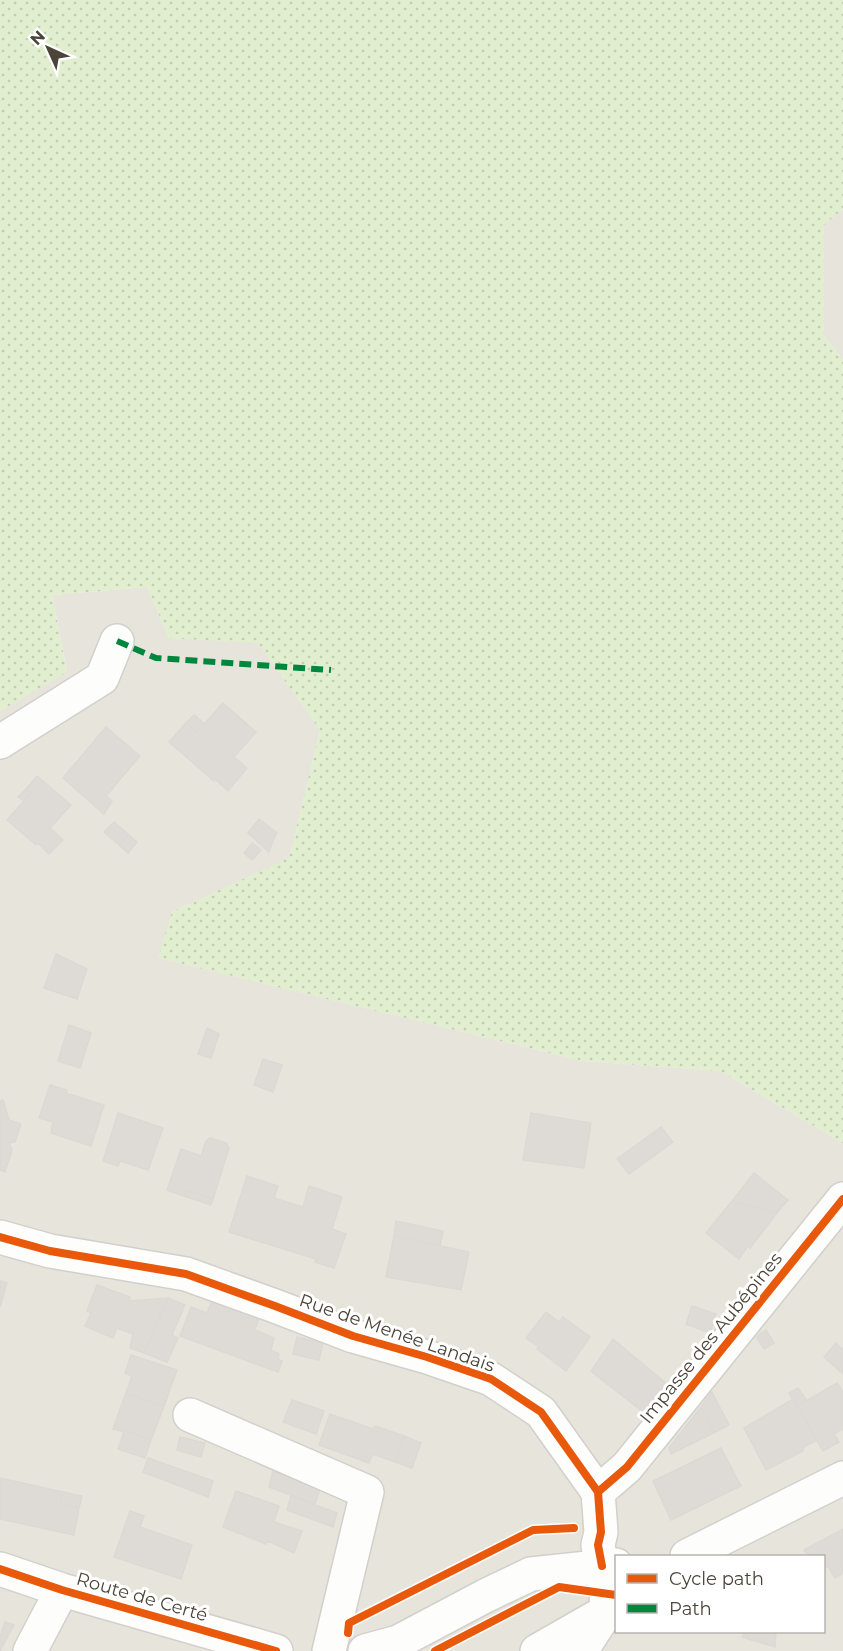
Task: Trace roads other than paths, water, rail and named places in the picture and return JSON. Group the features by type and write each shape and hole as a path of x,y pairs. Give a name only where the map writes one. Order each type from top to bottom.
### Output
{"street":[{"path":"0,742 102,678 117,640"},
{"name":"Impasse des Aubépines","path":"598,1492 627,1467 843,1199"},
{"name":"Rue de Menée Landais","path":"0,1237 50,1251 186,1274 353,1336 427,1357 491,1379 541,1412 598,1492"},
{"path":"190,1415 367,1492 329,1651"},
{"path":"691,1555 843,1478"},
{"path":"580,1651 607,1611 609,1565 598,1545 601,1532 598,1492"},
{"path":"365,1651 398,1642 531,1574 609,1565"},
{"name":"Route de Certé","path":"0,1569 62,1590 270,1650"},
{"path":"30,1651 62,1590"},
{"path":"537,1651 607,1611"}]}
